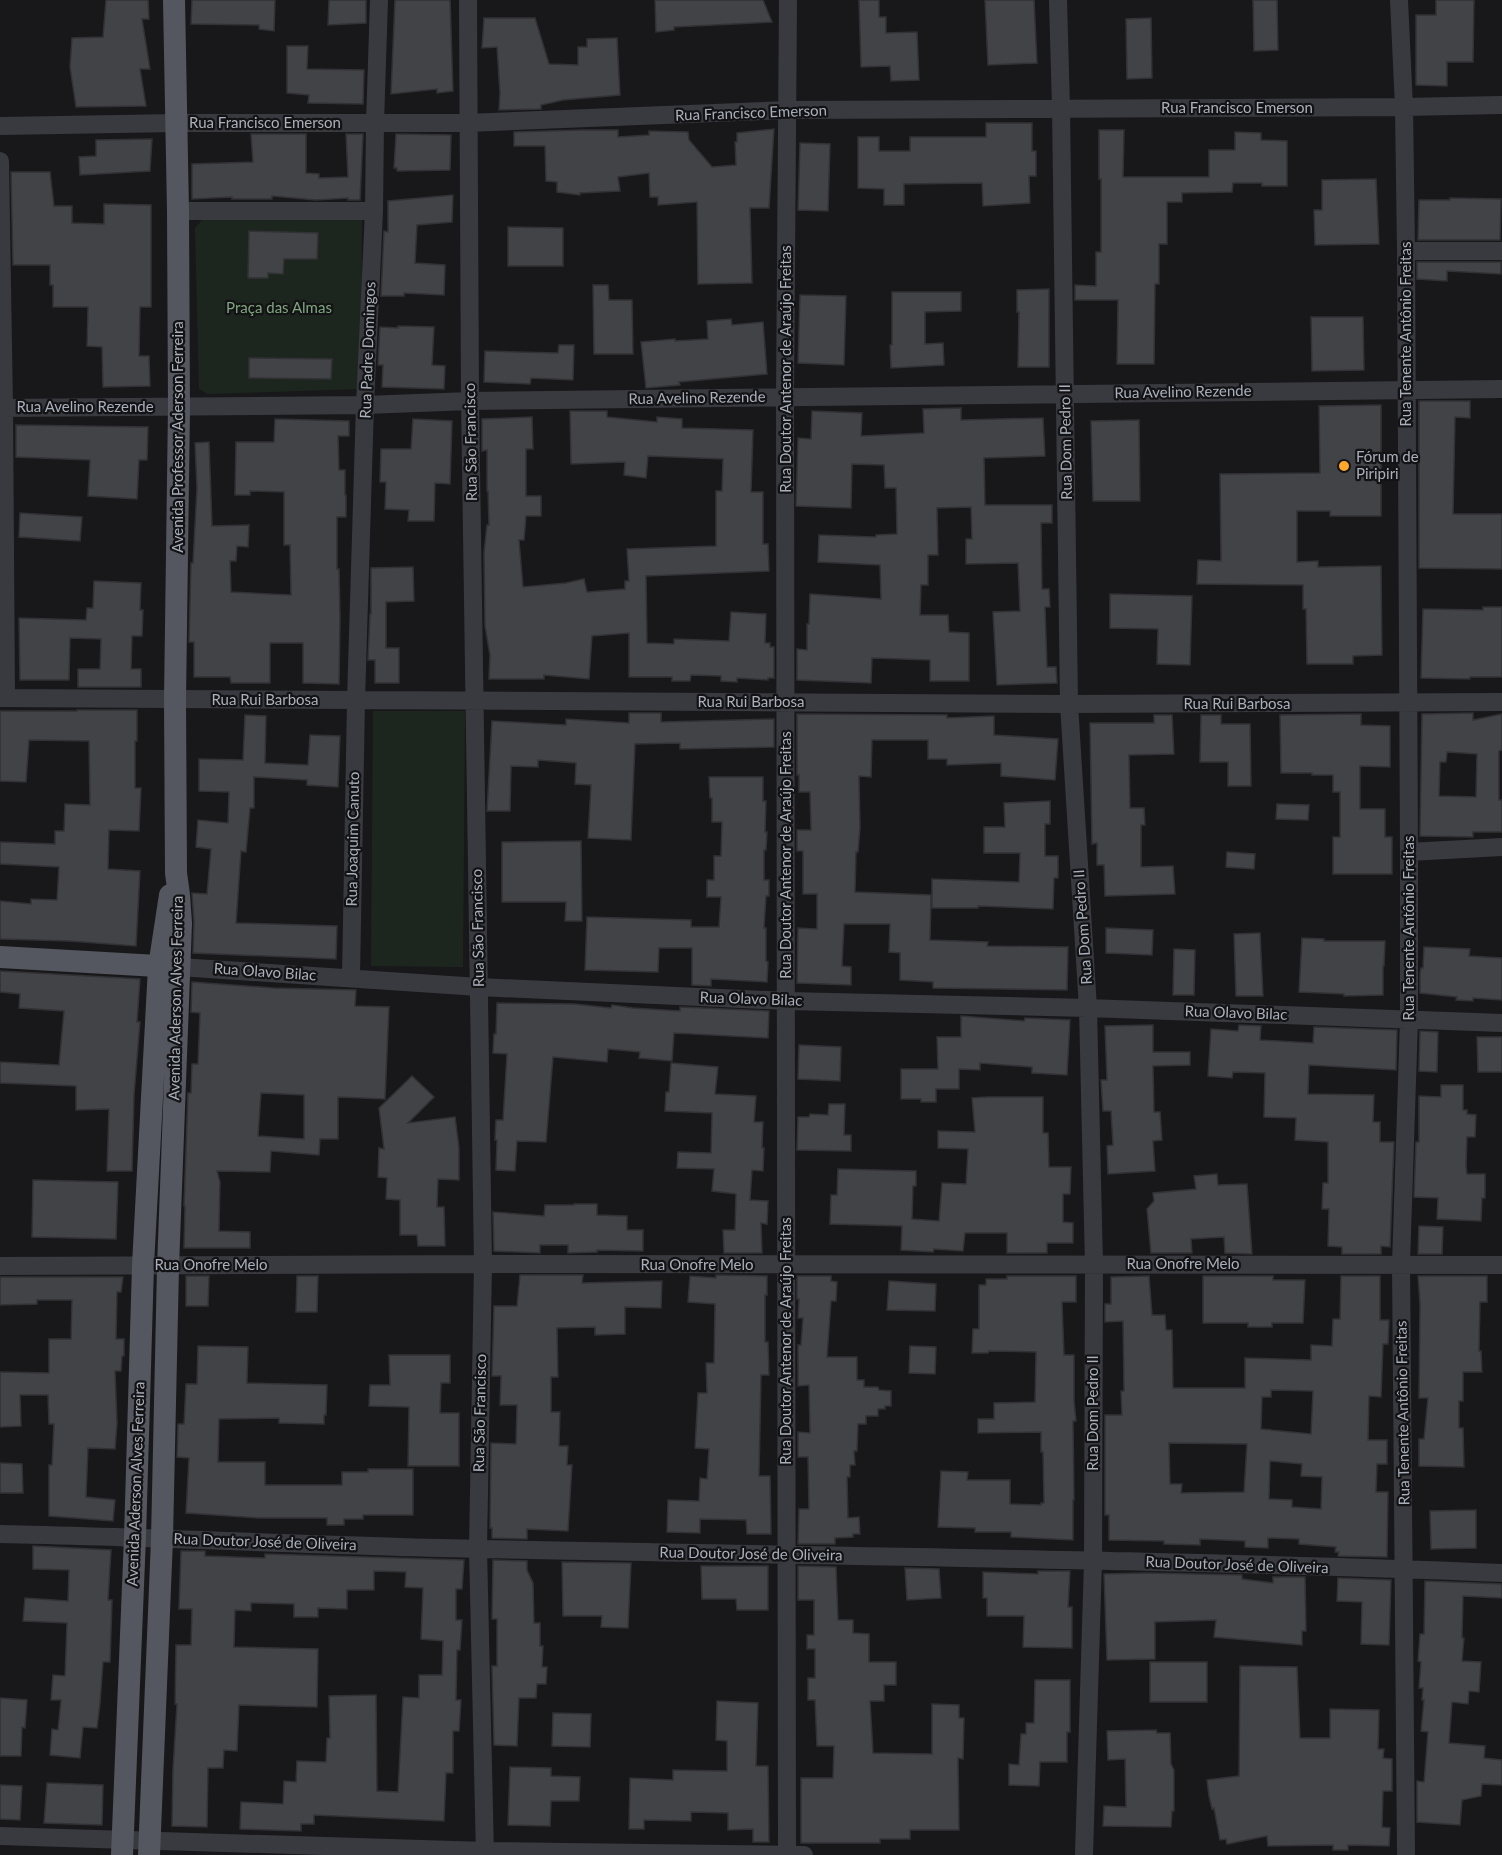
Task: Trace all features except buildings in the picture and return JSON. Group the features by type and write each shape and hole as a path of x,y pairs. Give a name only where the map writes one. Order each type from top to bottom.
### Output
{"main road":[{"name":"Avenida Professor Aderson Ferreira","path":"174,0 179,407 175,700 176,873"},
{"name":"Avenida Aderson Alves Ferreira","path":"149,1848 162,1539 168,1267 169,967 167,906 176,873"},
{"name":"Rua Olavo Bilac","path":"0,957 169,967"},
{"name":"Avenida Aderson Alves Ferreira","path":"123,1847 143,1265 169,967"},
{"path":"138,1437 164,1437"}],"street":[{"name":"Rua Padre Domingos","path":"356,700 365,405 374,211 379,0"},
{"name":"Rua São Francisco","path":"468,0 470,401 483,1264 478,1549 485,1853"},
{"name":"Rua Doutor Antenor de Araújo Freitas","path":"787,1855 785,397 788,0"},
{"name":"Rua Dom Pedro II","path":"1058,0 1069,704 1088,1008 1094,1265 1093,1561 1084,1855"},
{"name":"Rua Tenente Antônio Freitas","path":"1399,0 1404,107 1406,251 1409,852 1409,1020 1401,1264 1406,1855"},
{"name":"Rua Francisco Emerson","path":"0,126 177,123 467,123 788,110 1502,105"},
{"path":"0,161 3,698"},
{"path":"178,211 374,211"},
{"path":"1406,251 1502,251"},
{"name":"Rua Avelino Rezende","path":"2,408 1502,389"},
{"name":"Rua Rui Barbosa","path":"3,698 1069,704 1502,702"},
{"name":"Rua Joaquim Canuto","path":"351,977 356,700"},
{"path":"1409,852 1502,847"},
{"name":"Rua Olavo Bilac","path":"169,967 479,987 787,1001 1088,1008 1502,1023"},
{"name":"Rua Onofre Melo","path":"0,1266 1502,1265"},
{"name":"Rua Doutor José de Oliveira","path":"0,1534 478,1549 1404,1569 1502,1574"},
{"path":"0,1836 149,1848 804,1855"}],"green space":[{"name":"Praça das Almas","path":"202,220 362,220 361,389 208,394 199,389 195,228"},
{"path":"373,711 465,711 463,967 371,966"}],"place":[{"name":"Fórum de Piripiri","path":"1344,466"}]}
